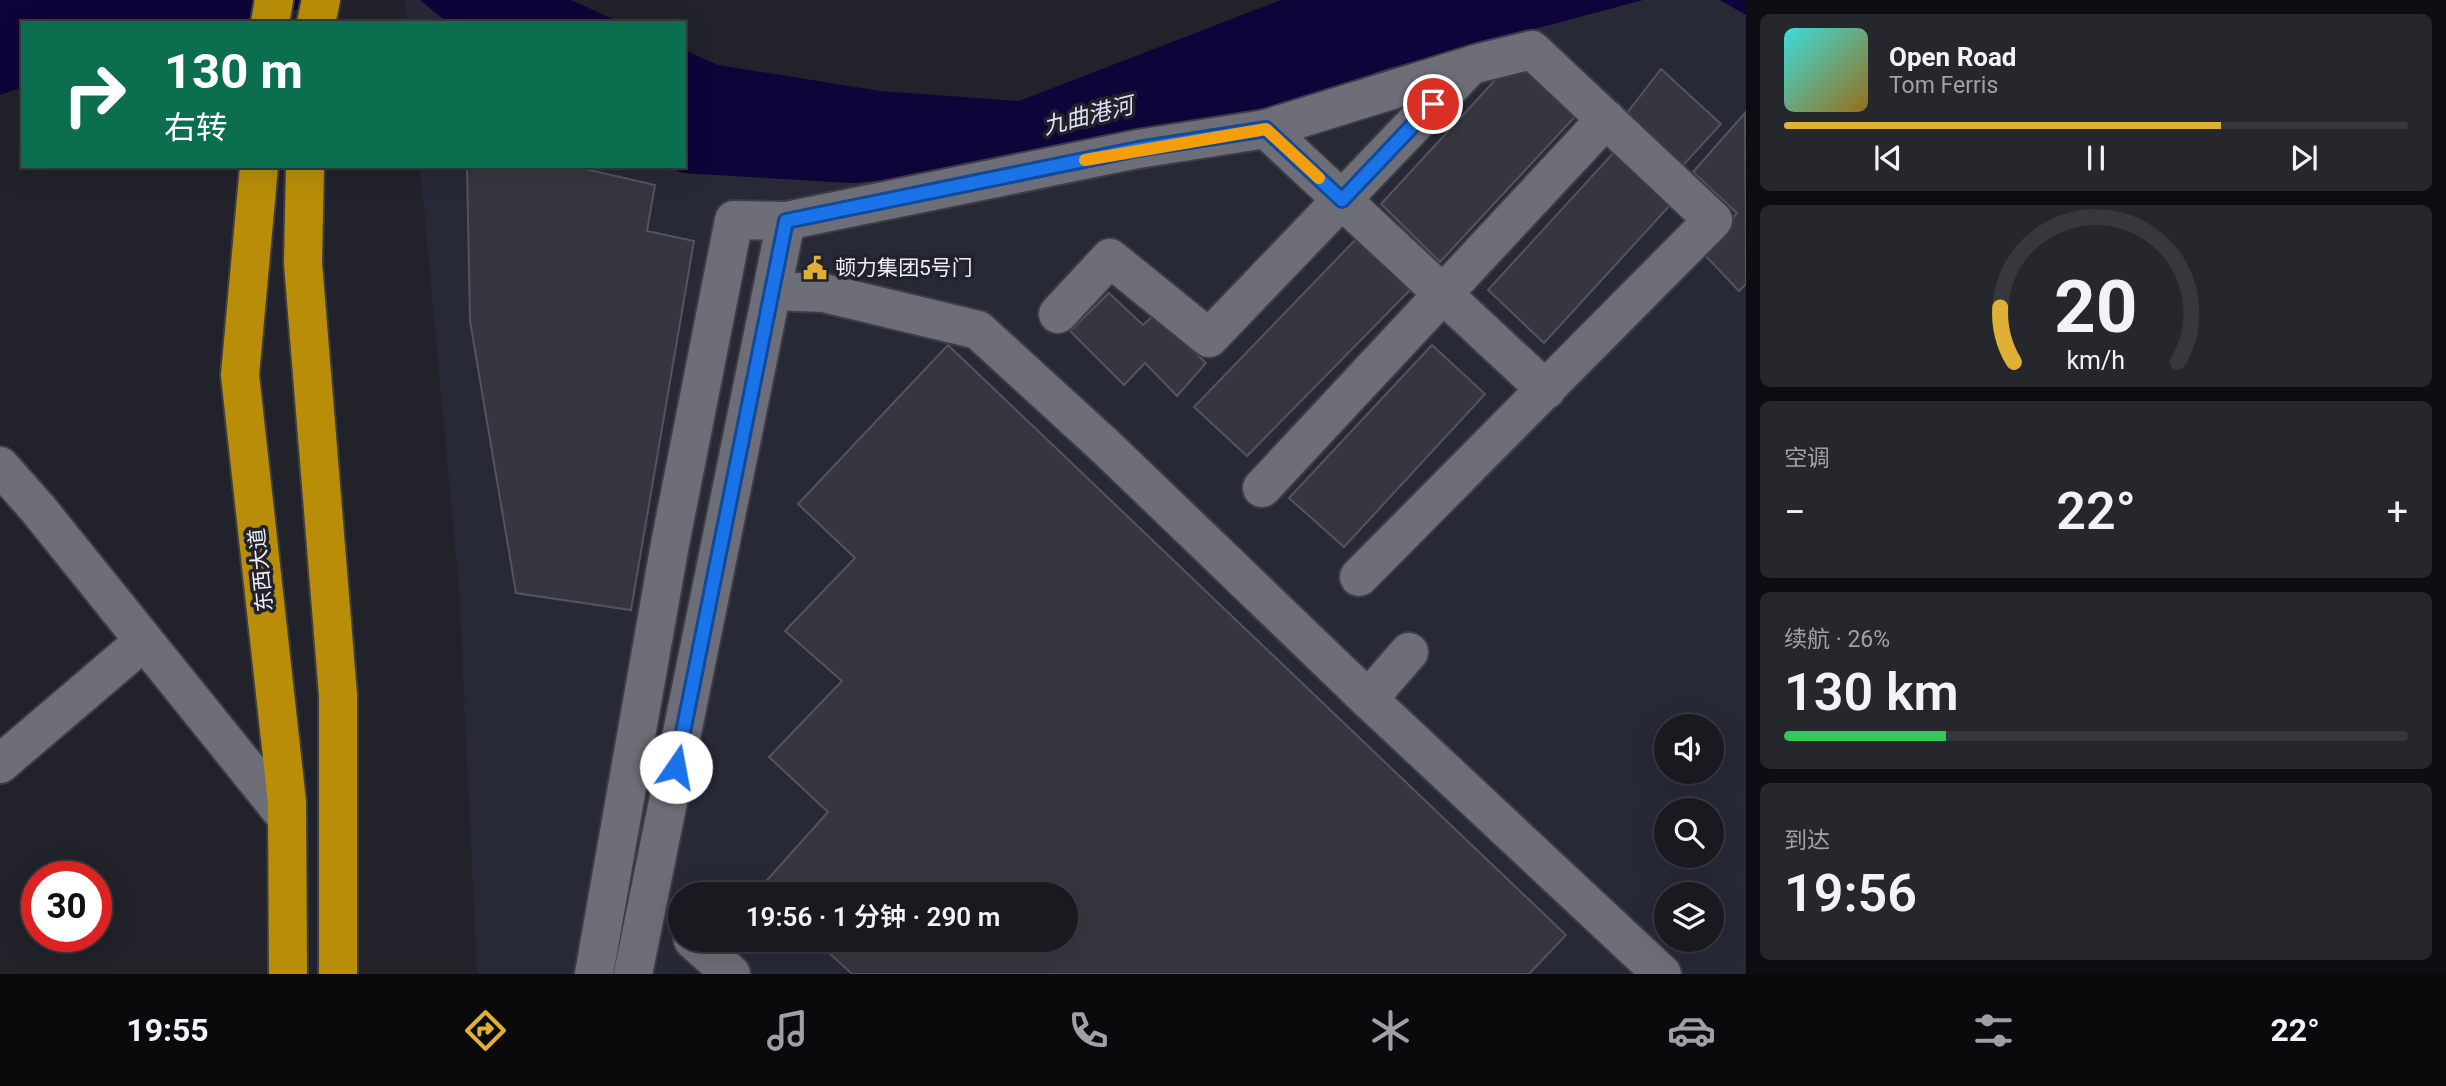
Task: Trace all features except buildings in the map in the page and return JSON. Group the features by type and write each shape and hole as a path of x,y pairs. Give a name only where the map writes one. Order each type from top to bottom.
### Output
{"highway":[{"path":"271,21 274,0"},
{"path":"316,21 321,0"},
{"name":"东西大道","path":"258,168 240,375 287,818 288,974"},
{"path":"305,168 303,263 338,695 338,974"}],"street":[{"path":"594,974 670,544 734,220 786,221 1138,149 1266,129 1470,66 1532,50 1713,220 1359,577"},
{"path":"1058,314 1110,258 1209,338 1470,66"},
{"path":"1262,488 1606,119"},
{"path":"1266,129 1546,390"},
{"path":"633,974 786,221"},
{"path":"772,291 824,293 978,330 1106,447 1368,699 1662,974"},
{"path":"0,466 287,818"},
{"path":"0,764 145,642"},
{"path":"1368,699 1409,652"},
{"path":"649,899 668,916"},
{"path":"706,952 731,974"}],"shaded area":[{"path":"405,0 420,0 446,21 407,21"},
{"path":"1643,0 1720,0 1746,15 1746,974 477,974 459,590 420,168 673,168 682,173 853,183 1138,149 1389,68"}],"water":[{"path":"0,0 323,0 265,21 21,21 21,88 0,95"},
{"path":"420,0 571,0 617,21 446,21"},
{"name":"九曲港河","path":"1281,0 1643,0 1389,68 1138,149 1000,169 853,183 682,173 673,168 686,168 686,51 718,65 880,91 1019,101"},
{"path":"1720,0 1746,0 1746,15"}],"slow traffic":[{"path":"1085,160 1266,129 1319,178"}],"place":[{"name":"顿力集团5号门","path":"815,268"}],"route":[{"path":"676,767 786,221 1138,149 1266,129 1342,200 1433,104"}]}
